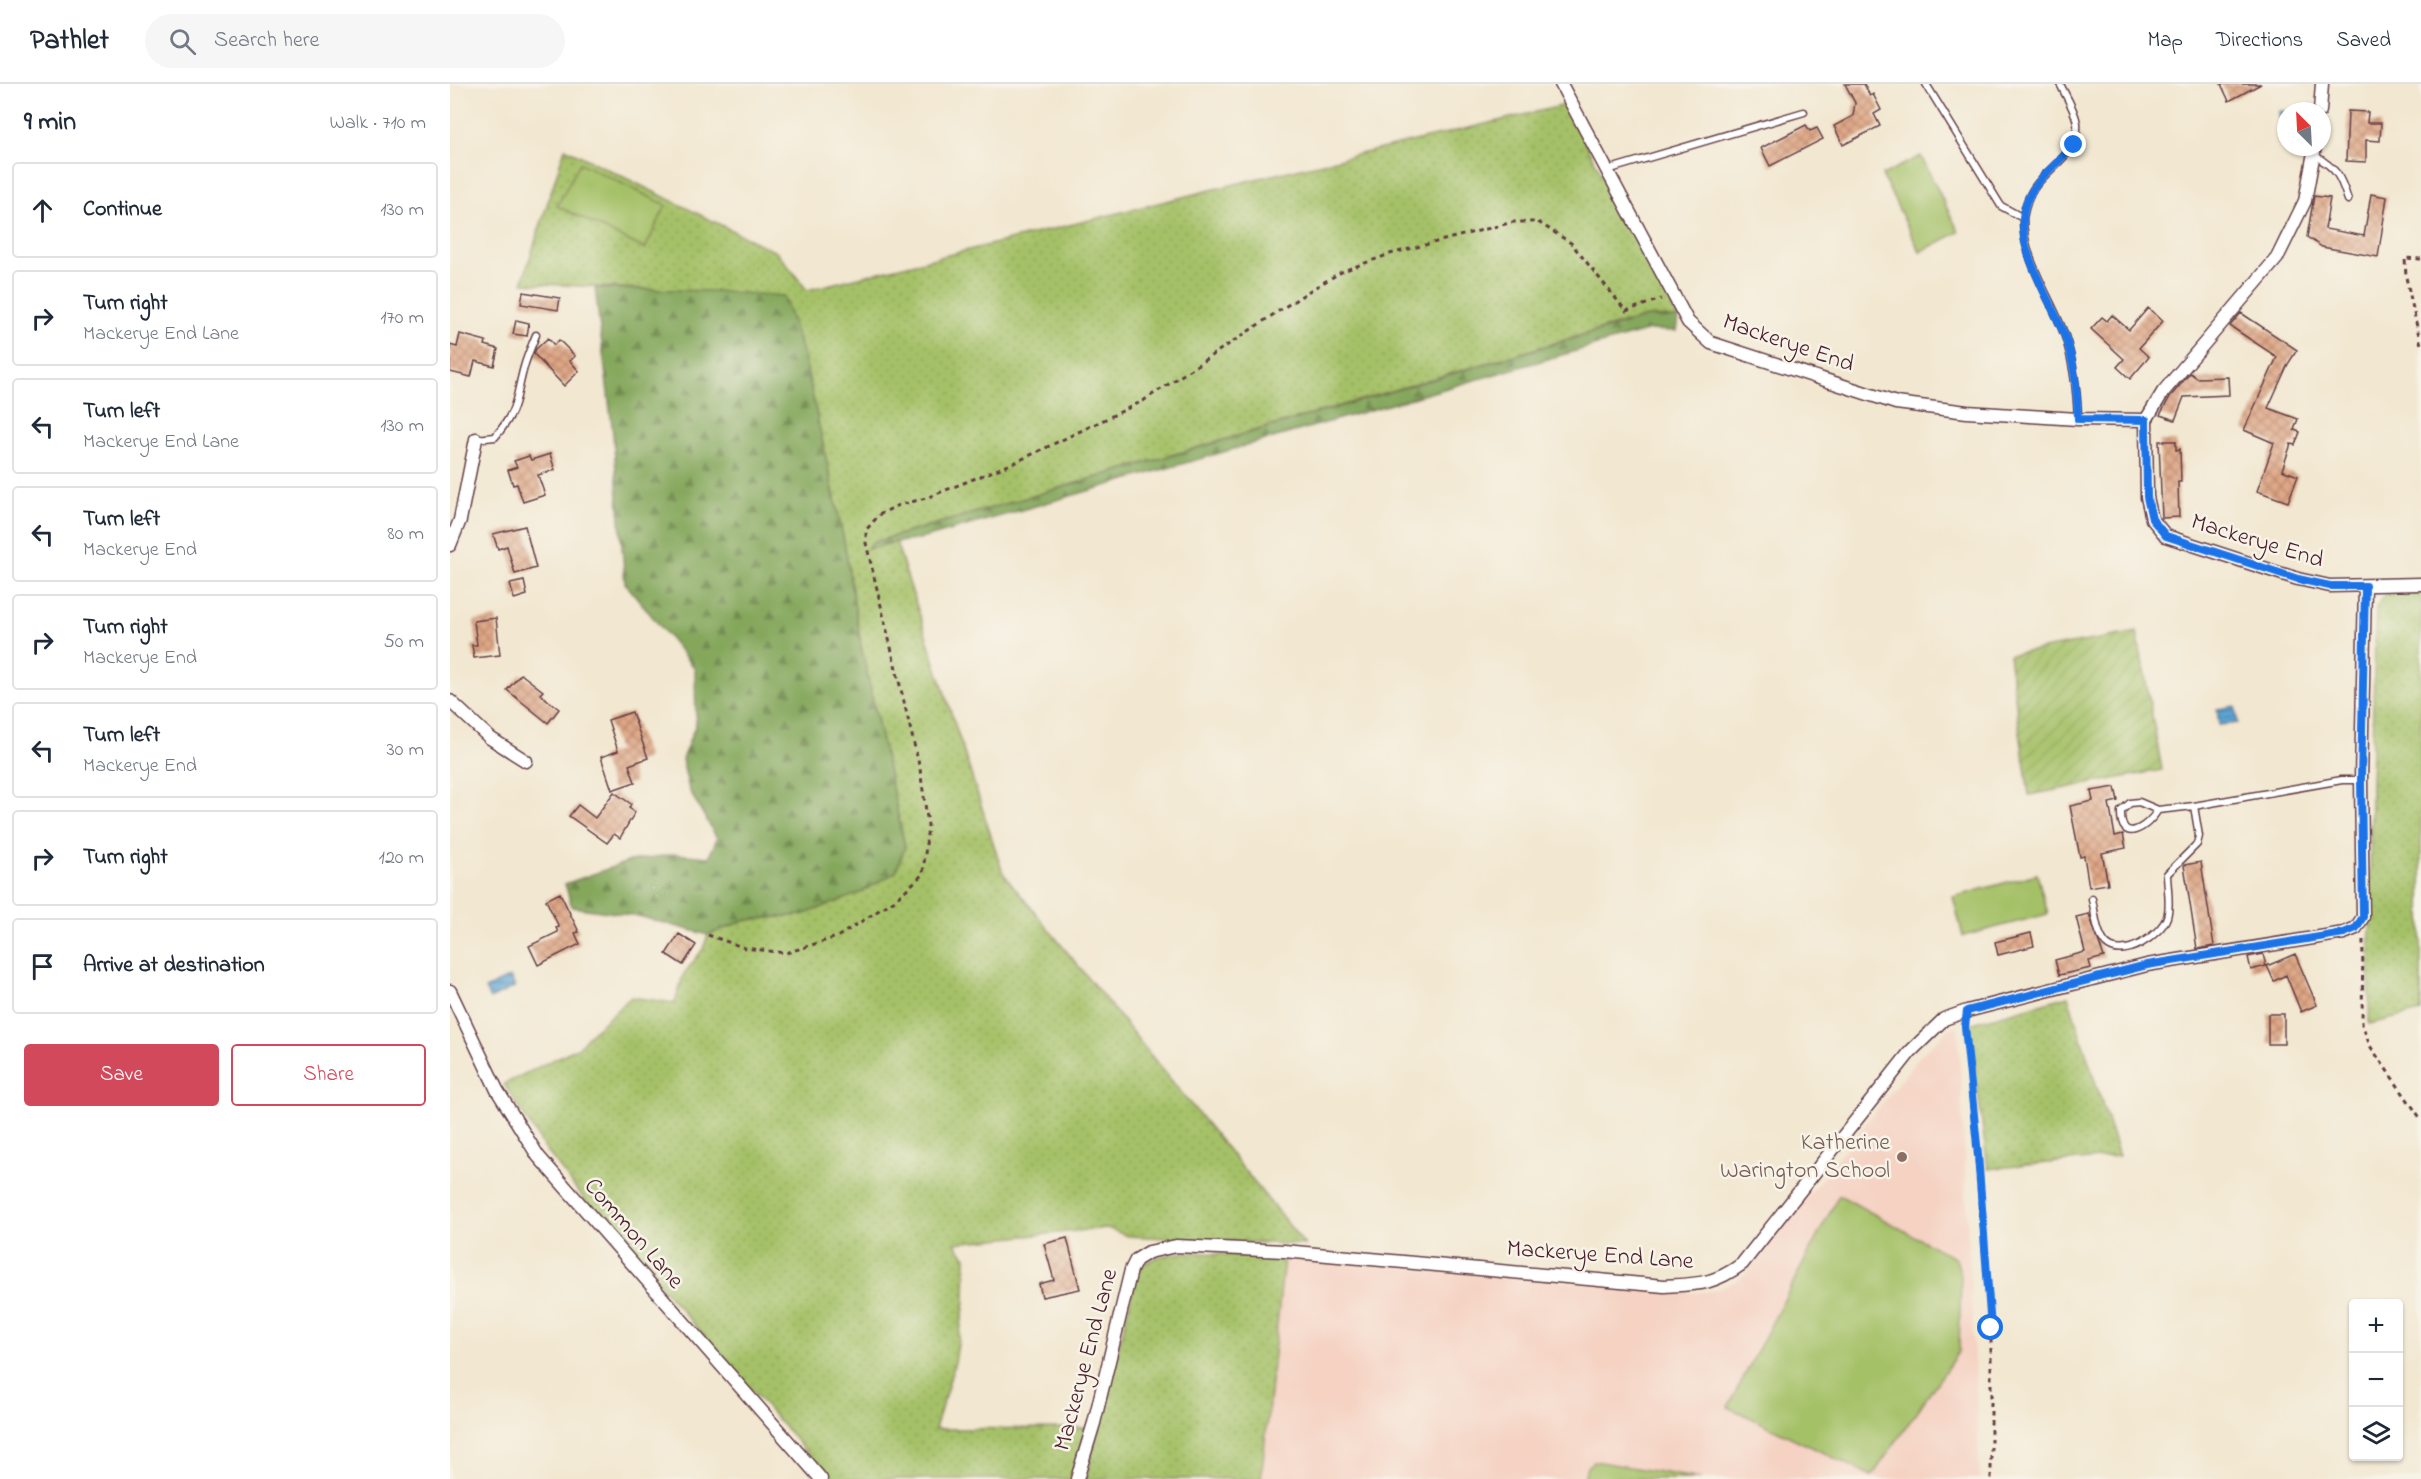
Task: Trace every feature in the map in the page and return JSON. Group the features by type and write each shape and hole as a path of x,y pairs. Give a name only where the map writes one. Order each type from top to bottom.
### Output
{"street":[{"name":"Mackerye End","path":"1561,84 1688,322 1711,343 1896,403 1967,412 2078,419 2146,420 2147,497 2152,519 2166,536 2298,579 2330,586 2421,584"},
{"path":"2320,85 2320,102"},
{"path":"2146,420 2163,392 2277,258 2305,201 2314,156"},
{"path":"450,545 460,520 476,439"},
{"path":"2363,917 2361,780 2365,586"},
{"path":"450,701 490,738 526,761"},
{"name":"Mackerye End Lane","path":"1077,1479 1094,1423 1131,1270 1136,1260 1149,1252 1176,1246 1284,1251 1664,1286 1705,1283 1724,1277 1742,1264 1910,1052 1944,1019 1967,1011 2147,965 2344,933 2356,928 2363,917"},
{"name":"Common Lane","path":"450,991 497,1090 538,1156 821,1479"}],"lane":[{"path":"1926,84 2001,206 2023,218"},
{"path":"2060,84 2077,120 2077,133 2074,145 2036,186 2027,201 2023,218 2023,234 2029,258 2064,335 2076,375 2078,419"},
{"path":"1607,171 1804,112"},
{"path":"2321,156 2341,178 2348,200"},
{"path":"476,439 495,437 508,422 518,398 524,367 536,335"},
{"path":"2158,810 2153,819 2141,829 2133,831 2127,829 2122,823 2121,811 2130,803 2139,802 2158,810 2342,780 2361,780"},
{"path":"2092,899 2100,932 2106,944 2114,948 2132,947 2144,943 2155,935 2168,916 2167,874 2197,844 2199,836 2193,806"}],"path":[{"path":"708,934 745,948 786,953 837,937 895,900 923,874 928,825 920,769 866,543 866,530 879,515 896,506 926,498 1016,462 1143,401 1309,291 1343,271 1390,254 1513,222 1538,222 1571,243 1626,311 1673,295"},
{"path":"2421,259 2405,258 2406,277 2421,345"},
{"path":"2363,917 2362,1024 2370,1046 2421,1119"},
{"path":"1967,1011 1965,1027 1978,1155 1991,1328 1991,1479"}],"shaded area":[{"name":"Katherine Warington School","path":"1958,1026 1980,1479 1261,1479 1284,1258 1695,1293 1717,1290 1738,1280 1749,1269 1920,1056 1949,1029"}],"green space":[{"path":"1565,105 1678,318 1647,317 1619,324 871,543 868,549 896,542 1003,873 1305,1245 1128,1236 1107,1228 955,1243 966,1257 965,1302 955,1362 935,1429 1087,1428 1071,1479 830,1479 583,1198 544,1147 504,1084 579,1047 631,997 675,1003 683,975 703,949 708,935 746,920 802,915 905,847 861,646 844,541 805,361 784,296 522,283 565,148 778,253 807,290"},
{"path":"1921,156 1959,232 1920,252 1882,175"},
{"path":"580,163 666,205 645,249 557,206"},
{"path":"595,288 714,291 784,296 805,361 844,541 861,646 905,847 896,872 860,893 802,915 746,920 708,935 638,916 572,907 565,884 630,861 675,854 709,857 717,838 689,790 682,759 696,724 695,669 625,583 613,434"},
{"path":"1647,317 1678,318 1676,331 1649,330 917,540 867,549 871,543"},
{"path":"2387,592 2421,593 2421,1012 2369,1024 2371,782 2376,607"},
{"path":"2137,632 2162,770 2029,795 2009,655"},
{"path":"2037,874 2048,914 1963,936 1953,897"},
{"path":"2068,996 2119,1156 1988,1169 1969,1024"},
{"path":"1839,1195 1956,1259 1961,1275 1959,1351 1872,1476 1728,1407"},
{"path":"1188,1252 1284,1258 1261,1479 1086,1479 1138,1269 1155,1258"},
{"path":"1594,1461 1701,1479 1584,1479 1587,1467"}],"water":[{"path":"2235,706 2238,723 2219,725 2217,709"},
{"path":"510,977 515,987 490,999 485,989"}],"building":[{"path":"1845,84 1864,84 1870,96 1873,94 1881,110 1874,114 1880,126 1843,145 1834,126 1853,116 1855,103"},
{"path":"2221,84 2261,84 2229,101"},
{"path":"2348,111 2368,112 2367,123 2381,123 2380,141 2366,140 2366,162 2346,161"},
{"path":"1806,125 1810,131 1817,128 1823,139 1770,166 1761,148"},
{"path":"2371,194 2387,197 2378,257 2322,247 2307,237 2314,196 2330,198 2325,229 2364,236"},
{"path":"523,292 560,298 558,310 521,304"},
{"path":"2148,308 2163,321 2139,348 2149,357 2130,379 2117,367 2124,359 2091,329 2102,317 2107,321 2112,315 2129,330"},
{"path":"2241,313 2297,350 2268,408 2298,419 2294,430 2300,432 2295,445 2291,444 2282,470 2298,476 2288,502 2257,491 2274,443 2244,430 2277,357 2230,326"},
{"path":"516,320 529,323 527,336 513,334"},
{"path":"460,334 486,341 485,345 498,349 494,366 475,361 471,377 450,372 450,345 457,347"},
{"path":"548,338 554,345 559,340 575,356 570,361 579,371 564,386 534,354"},
{"path":"2190,373 2197,378 2228,377 2229,395 2184,397 2175,420 2160,415 2170,397"},
{"path":"2159,441 2176,441 2176,450 2180,449 2179,517 2162,518"},
{"path":"550,454 555,470 538,475 545,495 523,502 517,484 513,485 508,470 517,467 514,461 529,456 531,460"},
{"path":"525,526 536,568 515,574 507,546 498,549 493,534"},
{"path":"524,581 527,595 514,599 510,584"},
{"path":"496,618 500,655 474,658 472,645 477,645 474,621"},
{"path":"521,674 543,691 540,694 559,709 548,723 507,690"},
{"path":"632,712 648,758 629,765 635,782 612,790 601,757 618,751 608,720"},
{"path":"2115,787 2118,801 2109,803 2115,836 2123,834 2126,848 2102,853 2108,884 2089,887 2084,856 2080,857 2070,806 2093,801 2091,791"},
{"path":"614,792 631,804 629,808 635,812 620,838 614,834 607,843 569,816 578,805 595,818"},
{"path":"2201,862 2214,946 2197,949 2184,865"},
{"path":"560,893 579,932 575,933 580,944 538,965 529,946 558,932 556,928 559,927 546,900"},
{"path":"2089,914 2104,957 2089,961 2091,968 2059,975 2055,960 2085,952 2076,917"},
{"path":"2031,933 2034,946 1998,955 1995,942"},
{"path":"679,934 696,945 683,965 666,954"},
{"path":"2263,954 2266,966 2251,970 2248,957"},
{"path":"2295,954 2317,1005 2301,1012 2286,975 2274,981 2267,966"},
{"path":"2268,1014 2284,1014 2284,1044 2268,1044"},
{"path":"1067,1238 1080,1289 1042,1297 1039,1284 1054,1280 1044,1244"}],"place":[{"name":"Katherine Warington School","path":"1902,1157"}],"route":[{"path":"1991,1328 1978,1155 1965,1027 1967,1011 2147,965 2344,933 2356,928 2363,917 2361,780 2365,586 2330,586 2298,579 2166,536 2152,519 2147,497 2146,420 2078,419 2076,375 2064,335 2029,258 2023,234 2023,218 2027,201 2036,186 2074,145"}]}
